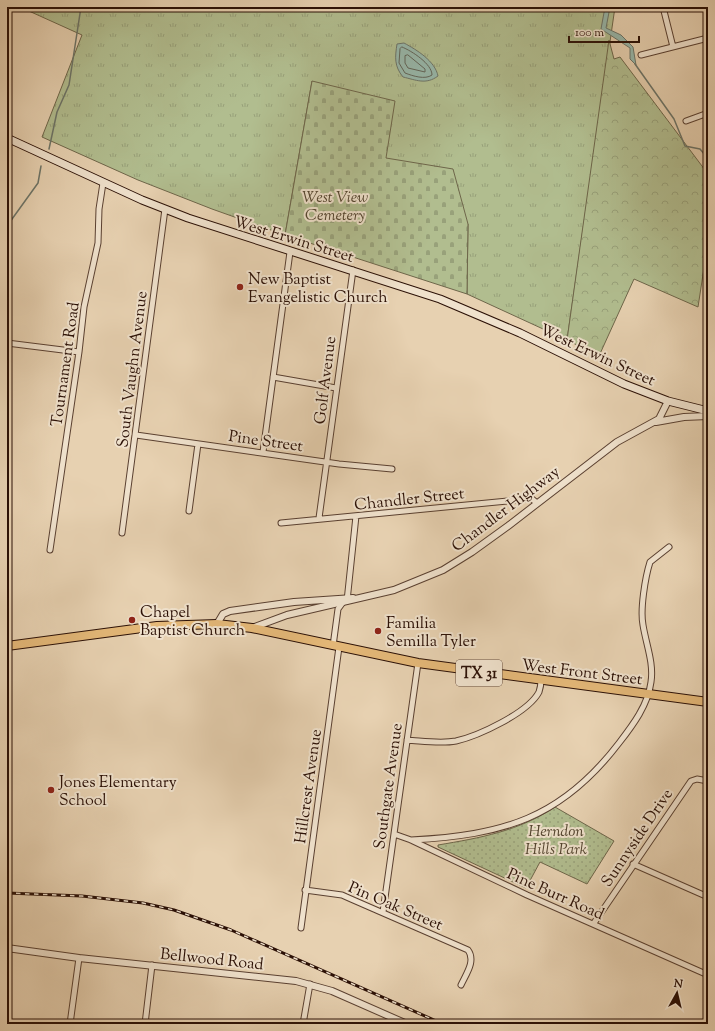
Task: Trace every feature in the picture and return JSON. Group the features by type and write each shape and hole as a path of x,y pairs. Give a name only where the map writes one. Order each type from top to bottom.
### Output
{"main road":[{"name":"West Erwin Street","path":"7,138 103,183 165,209 225,231 425,294 490,319 624,384 668,401 708,411"},
{"name":"West Front Street","path":"217,624 252,628 418,663 708,702"},
{"name":"TX 31","path":"7,646 157,626 217,624"}],"street":[{"path":"663,7 673,47"},
{"path":"641,55 708,38"},
{"path":"686,121 708,113"},
{"name":"Tournament Road","path":"50,550 79,352 84,307 98,242 99,208 103,183"},
{"name":"South Vaughn Avenue","path":"122,533 165,209"},
{"path":"263,452 290,252"},
{"name":"Golf Avenue","path":"319,518 352,270"},
{"path":"7,343 79,352"},
{"path":"273,377 336,388"},
{"path":"654,423 662,416 668,401"},
{"name":"Chandler Highway","path":"252,628 286,615 363,598 404,586 443,570 472,552 631,433 654,423 684,417 708,416"},
{"name":"Pine Street","path":"136,435 327,462 392,469"},
{"path":"189,511 198,444"},
{"name":"Chandler Street","path":"282,523 319,518 356,516 528,499 532,499 537,503"},
{"name":"Hillcrest Avenue","path":"301,928 336,646 338,609 345,601 356,516"},
{"path":"411,840 464,836 486,832 537,815 555,805 581,785 621,741 645,705 649,694 652,668 643,626 643,603 650,562 669,546"},
{"name":"Chandler Highway","path":"217,624 223,614 230,611 294,602 345,601"},
{"name":"Southgate Avenue","path":"383,912 418,663"},
{"path":"407,740 433,742 455,741 484,731 514,715 527,704 539,692 541,680"},
{"name":"Sunnyside Drive","path":"594,923 691,781 696,779 708,780"},
{"name":"Pine Burr Road","path":"394,834 411,840 527,895 594,923 708,975"},
{"path":"633,864 708,897"},
{"name":"Pin Oak Street","path":"305,890 342,896 383,912 468,950 472,956 472,962 461,985"},
{"name":"Bellwood Road","path":"7,948 78,958 283,979 310,984 340,994 407,1024"},
{"path":"70,1024 78,958"},
{"path":"145,1024 152,965"},
{"path":"303,1024 310,984"}],"green space":[{"path":"20,7 615,7 567,340 467,294 468,224 386,158 312,81 285,235 212,209 138,180 42,137 82,35"},
{"path":"609,40 614,59 620,57 708,174 708,242 698,307 634,279 599,356 567,340"},
{"name":"West View Cemetery","path":"312,81 395,101 386,158 453,169 468,224 467,294 285,235"},
{"name":"Herndon Hills Park","path":"555,807 614,841 587,884 540,862 526,888 438,847 438,845 484,836 513,828"}],"water":[{"path":"605,7 610,7 606,28 621,35 633,47 636,65 630,59 630,48 601,29"},
{"path":"404,43 420,53 429,61 438,76 434,79 425,81 403,77 398,69 396,57 397,44"}],"waterway":[{"path":"49,149 57,112 69,85 81,7"},
{"path":"635,64 674,119 685,146 700,149 705,155 704,166 708,170"},
{"path":"7,226 38,183 41,166"}],"railway":[{"path":"7,893 82,896 143,903 174,910 231,930 443,1024"}],"place":[{"name":"New Baptist Evangelistic Church","path":"240,287"},
{"name":"Chapel Baptist Church","path":"132,620"},
{"name":"Familia Semilla Tyler","path":"378,631"},
{"name":"Jones Elementary School","path":"51,790"}]}
